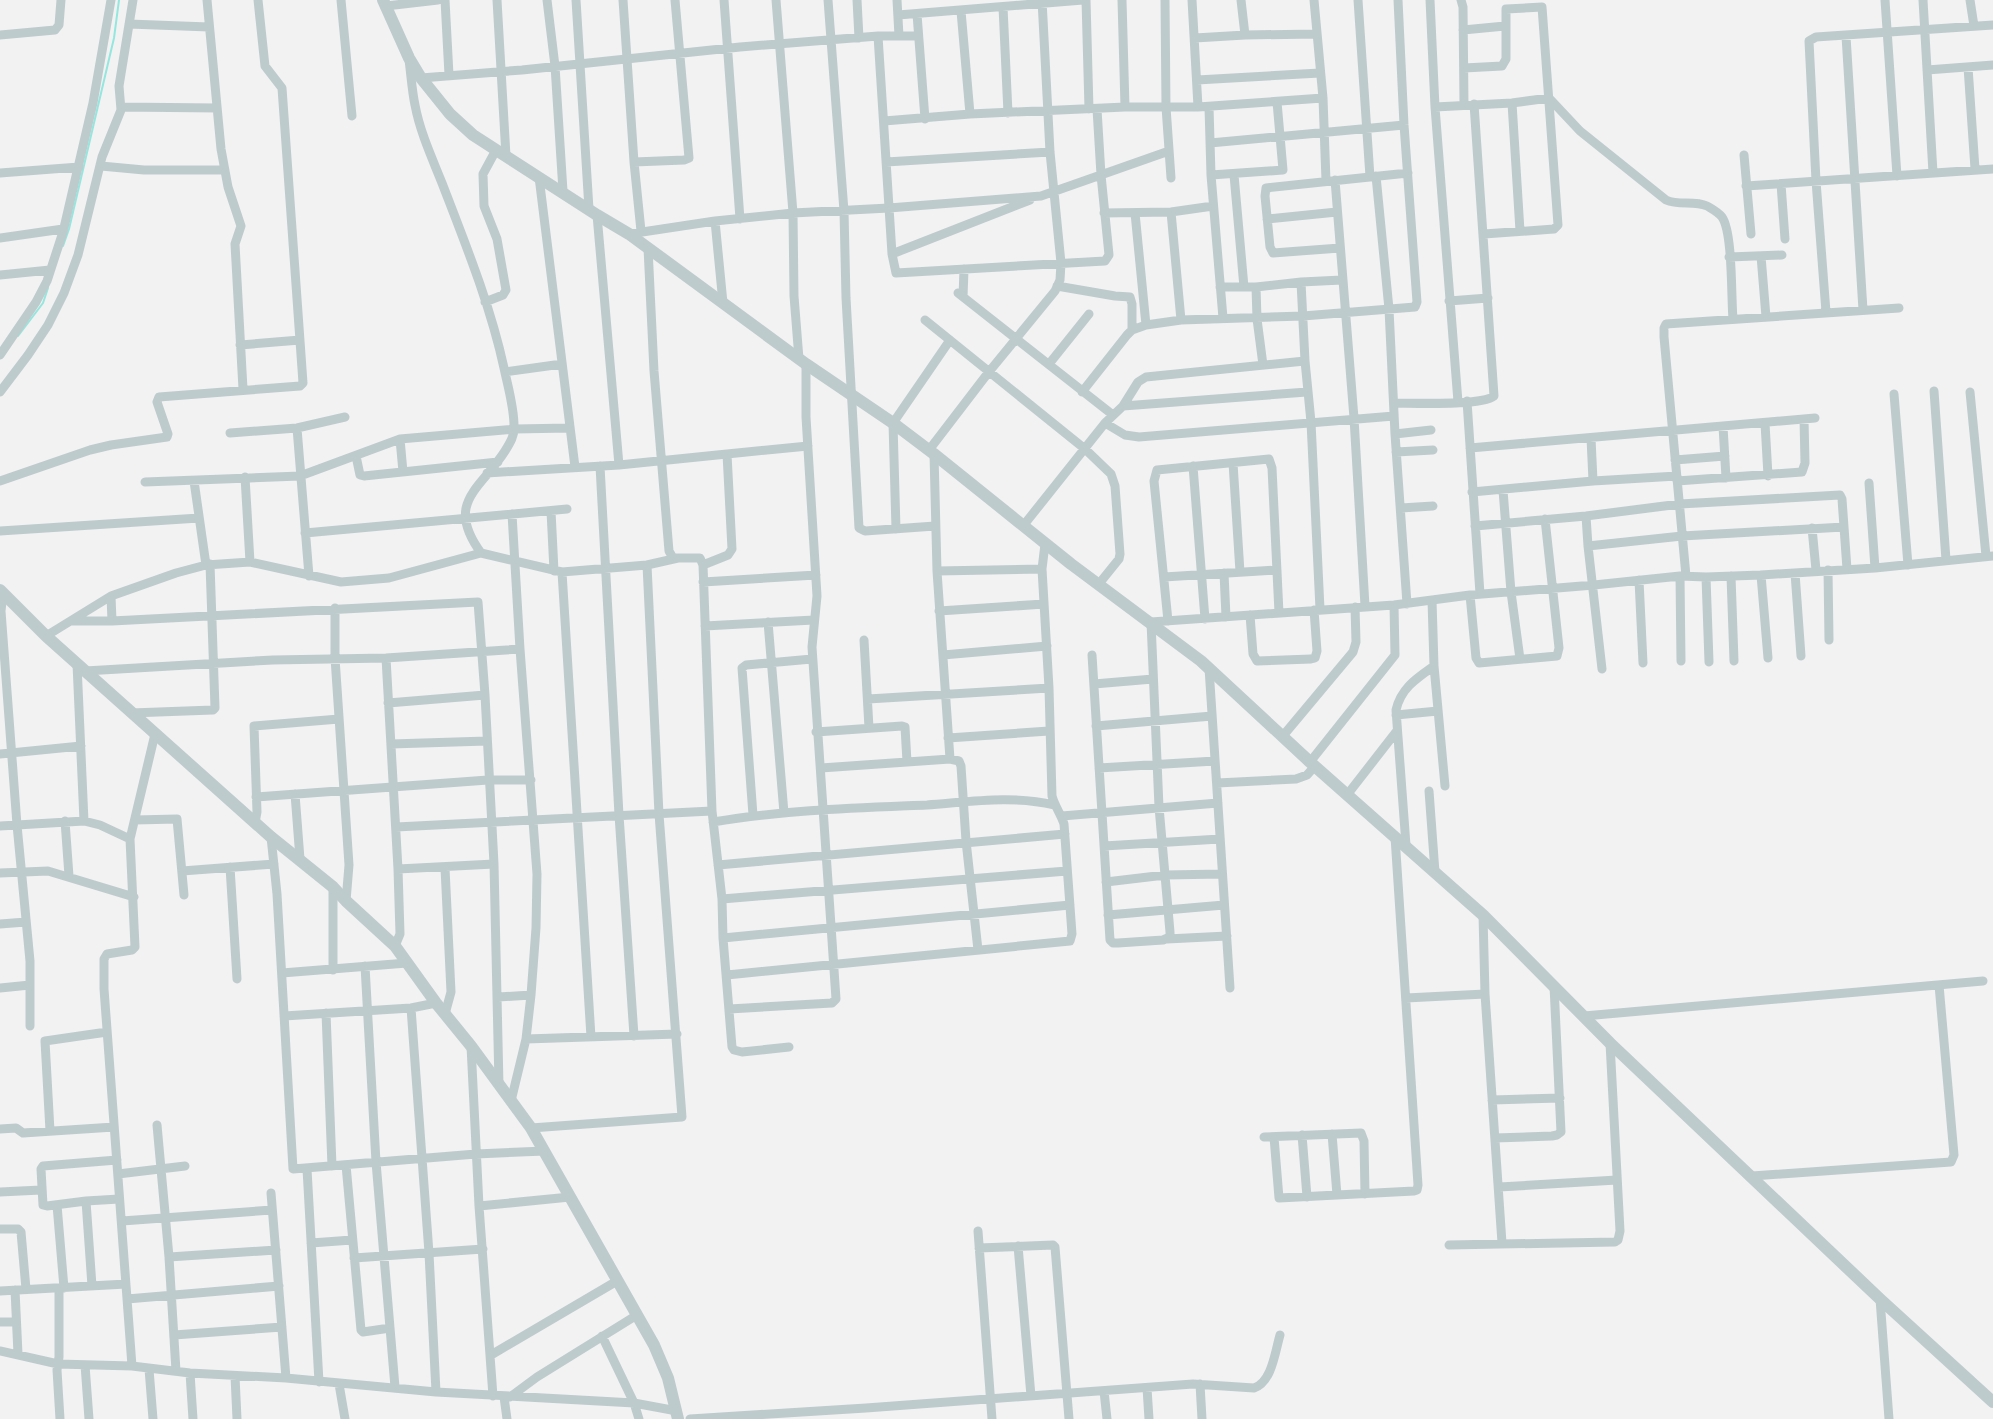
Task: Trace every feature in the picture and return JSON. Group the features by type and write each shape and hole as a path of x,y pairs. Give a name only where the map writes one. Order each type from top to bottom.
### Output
{"street":[{"path":"0,35 55,30 59,25 61,0"},
{"path":"0,355 36,302 50,270 63,229 93,103 111,0"},
{"path":"0,392 48,325 64,293 78,255 101,165 121,107 119,86 133,0"},
{"path":"207,0 225,170 241,226 235,244 243,389"},
{"path":"0,481 90,450 167,437 168,434 156,400 159,397 301,385 303,380 282,88 265,66 258,0"},
{"path":"341,0 352,116"},
{"path":"438,0 385,3 409,58 421,78 450,114 473,135 593,212 635,233 648,248 803,362 893,423 1045,544 1209,668 1282,737 1483,915 1610,1043 1880,1299 1993,1402"},
{"path":"445,0 449,75"},
{"path":"485,302 503,295 506,290 497,239 484,206 483,174 501,153 501,72 497,0"},
{"path":"547,0 555,66 563,191"},
{"path":"576,0 593,212 619,465"},
{"path":"623,0 634,162 635,233"},
{"path":"634,162 689,158 675,0"},
{"path":"724,0 740,219"},
{"path":"729,1009 835,1002 836,999 812,659 817,596 816,575 803,362 794,296 793,213 776,0"},
{"path":"828,0 844,211 859,528 865,531 935,526"},
{"path":"856,0 860,38"},
{"path":"897,0 899,36"},
{"path":"879,36 892,254 896,273 1108,259 1085,0 1003,7 963,7 898,15"},
{"path":"1122,0 1125,107"},
{"path":"1165,0 1166,107 1171,178"},
{"path":"1192,0 1198,108"},
{"path":"1241,0 1245,34"},
{"path":"1282,737 1353,652 1360,606 1354,418 1337,212 1324,134 1314,0"},
{"path":"1358,0 1367,129 1389,309 1407,604"},
{"path":"1082,392 1127,335 1132,330 1146,325 1181,320 1257,319 1415,307 1417,302 1404,125 1398,0"},
{"path":"1430,0 1449,301 1470,448 1477,661 1482,663 1557,656 1545,519"},
{"path":"1394,403 1462,402 1490,400 1494,396 1484,234 1464,68 1461,0"},
{"path":"1885,0 1897,176"},
{"path":"1923,0 1933,173"},
{"path":"1970,0 1974,26"},
{"path":"950,759 939,611 931,452 988,373 1057,286 1061,273 1050,152 1042,2"},
{"path":"963,7 970,114"},
{"path":"1003,7 1008,113"},
{"path":"1464,68 1502,66 1506,59 1505,13 1508,8 1542,7 1558,225 1554,230 1484,234"},
{"path":"917,14 926,119"},
{"path":"129,24 209,27"},
{"path":"1826,312 1809,41 1816,37 1993,25"},
{"path":"1463,30 1505,26"},
{"path":"1195,38 1245,34 1316,33"},
{"path":"421,78 501,72 728,48 879,36 918,36"},
{"path":"1846,36 1863,310"},
{"path":"409,58 418,118 496,333 515,429 510,444 498,462 469,496 466,518 475,545 481,553"},
{"path":"1927,70 1993,65"},
{"path":"1968,67 1976,169"},
{"path":"1197,80 1320,73"},
{"path":"884,121 970,114 1125,107 1198,108 1323,98"},
{"path":"1435,107 1512,103 1549,98"},
{"path":"1549,98 1580,131 1666,200 1701,204 1716,211 1726,225 1733,319"},
{"path":"1277,102 1285,184"},
{"path":"1512,103 1520,231"},
{"path":"121,107 217,108"},
{"path":"1209,107 1213,206 1223,318"},
{"path":"1210,143 1404,125"},
{"path":"892,254 1041,196 1169,151"},
{"path":"886,162 1050,152"},
{"path":"1744,155 1751,234"},
{"path":"101,165 144,170 225,170"},
{"path":"0,173 79,167"},
{"path":"1746,186 1993,169"},
{"path":"1211,175 1283,170"},
{"path":"1340,248 1273,253 1270,247 1266,188 1285,184 1408,172"},
{"path":"1234,175 1244,287"},
{"path":"539,177 575,467"},
{"path":"1781,184 1785,239"},
{"path":"635,233 715,221 793,213 1041,196"},
{"path":"975,201 980,220"},
{"path":"1104,213 1172,212 1213,206"},
{"path":"1172,212 1181,320"},
{"path":"1267,219 1337,212"},
{"path":"1135,213 1146,325"},
{"path":"715,221 723,303"},
{"path":"0,238 63,229"},
{"path":"648,248 654,371 669,551 674,558 678,558"},
{"path":"1729,257 1782,255"},
{"path":"1761,256 1766,316"},
{"path":"964,268 960,295 1113,415"},
{"path":"0,275 50,270"},
{"path":"1220,286 1256,287 1342,280"},
{"path":"1250,615 1253,654 1257,661 1315,658 1317,609 1311,422 1307,392 1301,282"},
{"path":"1057,286 1130,297 1132,330"},
{"path":"1256,287 1257,319 1263,365"},
{"path":"1449,301 1488,298"},
{"path":"1681,662 1682,536 1664,328 1666,324 1899,308"},
{"path":"1049,364 1089,314"},
{"path":"925,320 1085,449 1111,474 1115,486 1120,554 1119,559 1098,585"},
{"path":"240,345 300,340"},
{"path":"896,529 893,423 950,340"},
{"path":"1023,526 1106,423 1123,406 1138,382 1146,377 1305,361"},
{"path":"505,372 562,364"},
{"path":"1934,391 1946,560"},
{"path":"1123,406 1307,392"},
{"path":"1151,622 1407,604 1475,595 1683,576 1761,575 1875,568 1989,556 1970,392"},
{"path":"1893,394 1908,565"},
{"path":"1106,423 1125,435 1134,437 1394,416"},
{"path":"230,433 297,428 345,417"},
{"path":"1470,448 1815,418"},
{"path":"1472,492 1593,481 1795,474 1804,469 1804,419"},
{"path":"1765,423 1768,476"},
{"path":"1723,426 1726,478"},
{"path":"297,428 309,576"},
{"path":"146,482 300,476 400,439 515,429 569,428"},
{"path":"1395,434 1431,430"},
{"path":"1591,438 1593,481"},
{"path":"400,439 403,472"},
{"path":"487,473 619,465 808,446"},
{"path":"1396,452 1433,450"},
{"path":"703,565 728,555 732,549 728,454"},
{"path":"356,456 362,475 498,462"},
{"path":"1676,460 1725,456"},
{"path":"1168,621 1154,481 1157,470 1269,459 1271,462 1278,613"},
{"path":"1233,462 1240,572"},
{"path":"600,466 619,816 634,1036"},
{"path":"1193,466 1204,618"},
{"path":"245,477 250,562"},
{"path":"131,712 214,709 216,706 208,565 194,480"},
{"path":"1869,483 1875,568"},
{"path":"1503,490 1511,592 1520,659"},
{"path":"1474,526 1586,516 1680,504 1840,495 1847,569"},
{"path":"1401,508 1432,506"},
{"path":"305,532 567,509"},
{"path":"551,511 578,817 591,1037"},
{"path":"511,1101 526,1039 531,995 536,896 534,821 512,514"},
{"path":"1586,516 1602,669"},
{"path":"0,531 199,518"},
{"path":"1588,546 1682,536 1844,527"},
{"path":"1812,528 1816,570"},
{"path":"727,975 1070,941 1072,934 1065,834 1062,816 1054,805 1049,731 1049,688 1042,569 1045,544"},
{"path":"46,636 111,596 176,573 208,565 250,562 341,582 389,578 481,553 558,571 647,565 678,558 697,557 703,565 712,811 722,899 723,938 734,1050 742,1052 789,1047"},
{"path":"531,1128 682,1117 660,814 647,565"},
{"path":"937,571 1042,569"},
{"path":"1164,577 1277,570"},
{"path":"1828,570 1829,640"},
{"path":"1224,573 1226,617"},
{"path":"1795,573 1801,656"},
{"path":"703,582 816,575"},
{"path":"1761,575 1768,658"},
{"path":"1731,576 1734,661"},
{"path":"1706,577 1709,662"},
{"path":"1639,580 1643,663"},
{"path":"2,592 46,636 271,837 333,886 395,946 436,1003 471,1046 531,1128 545,1151 654,1345 668,1378 678,1415"},
{"path":"2,592 4,697 12,753 30,961 30,1026"},
{"path":"111,596 112,621"},
{"path":"1432,600 1434,666 1445,786"},
{"path":"71,621 112,621 477,601 479,603 494,864 499,1085"},
{"path":"939,611 1044,604"},
{"path":"1216,783 1296,779 1307,776 1312,764 1395,656 1394,605"},
{"path":"335,608 335,658 349,865 346,901"},
{"path":"705,626 814,620"},
{"path":"768,622 784,813"},
{"path":"1151,622 1159,807 1170,932 1167,939"},
{"path":"864,640 869,728"},
{"path":"943,655 1047,646"},
{"path":"81,667 386,658 520,649"},
{"path":"1092,655 1110,940 1113,943 1227,936"},
{"path":"386,658 398,869 400,934 395,946"},
{"path":"753,815 742,668 746,665 812,659"},
{"path":"1406,845 1396,732 1398,700 1412,682 1434,666"},
{"path":"81,667 84,821"},
{"path":"1209,668 1230,988"},
{"path":"1094,684 1153,679"},
{"path":"868,699 1049,688"},
{"path":"388,703 485,695"},
{"path":"1396,715 1438,711"},
{"path":"1096,726 1212,716"},
{"path":"255,823 254,726 339,720"},
{"path":"816,732 902,726 905,727 907,762"},
{"path":"948,738 1049,731"},
{"path":"1347,795 1396,732"},
{"path":"132,1366 107,1032 104,959 107,954 132,950 135,946 130,839 155,734"},
{"path":"391,744 487,741"},
{"path":"0,754 81,746"},
{"path":"820,768 950,759 959,761 978,950"},
{"path":"1099,768 1215,761"},
{"path":"256,797 488,780 531,780"},
{"path":"1429,791 1435,872"},
{"path":"294,794 300,859"},
{"path":"713,822 753,815 964,803 1029,800 1054,805"},
{"path":"1062,816 1218,803"},
{"path":"396,827 712,811"},
{"path":"135,820 177,819 184,895"},
{"path":"65,821 69,876"},
{"path":"0,826 84,821 100,825 130,839"},
{"path":"718,865 1065,834"},
{"path":"271,837 294,1170 376,1161 545,1151"},
{"path":"1365,1194 1363,1136 1356,1133 1269,1137 1279,1198 1365,1194 1417,1190 1395,837"},
{"path":"1104,846 1220,839"},
{"path":"182,871 274,864"},
{"path":"398,869 494,864"},
{"path":"230,867 237,979"},
{"path":"445,868 451,992 445,1014"},
{"path":"0,873 48,871 134,897"},
{"path":"722,899 1067,871"},
{"path":"1106,882 1165,875 1222,874"},
{"path":"333,886 333,970"},
{"path":"723,938 1070,905"},
{"path":"1108,915 1224,905"},
{"path":"1483,915 1485,994 1502,1243"},
{"path":"0,924 26,922"},
{"path":"282,973 407,963"},
{"path":"365,966 376,1161 395,1388"},
{"path":"1584,1017 1983,981"},
{"path":"0,987 30,985"},
{"path":"1752,1176 1951,1162 1954,1155 1939,985"},
{"path":"1495,1138 1557,1136 1562,1128 1554,986"},
{"path":"1406,998 1485,994"},
{"path":"498,997 531,995"},
{"path":"284,1016 411,1008 436,1003"},
{"path":"411,1008 429,1253 436,1392"},
{"path":"326,1013 332,1166"},
{"path":"50,1131 45,1041 107,1032"},
{"path":"526,1039 677,1034"},
{"path":"1449,1245 1615,1242 1618,1240 1620,1231 1610,1043"},
{"path":"471,1046 492,1396"},
{"path":"1492,1101 1560,1098"},
{"path":"157,1125 176,1371"},
{"path":"0,1129 16,1128 23,1133 114,1127"},
{"path":"1332,1134 1337,1195"},
{"path":"1302,1135 1306,1197"},
{"path":"117,1160 43,1166 40,1169 41,1190 43,1205 119,1199"},
{"path":"346,1165 361,1332 390,1328"},
{"path":"118,1174 185,1166"},
{"path":"307,1169 320,1382"},
{"path":"1499,1187 1617,1180"},
{"path":"0,1192 41,1190"},
{"path":"271,1193 286,1378"},
{"path":"479,1206 570,1197"},
{"path":"86,1201 92,1286"},
{"path":"57,1205 62,1288 58,1364 60,1419"},
{"path":"122,1221 272,1210"},
{"path":"0,1229 21,1230 26,1289"},
{"path":"978,1231 992,1419"},
{"path":"311,1243 352,1240"},
{"path":"979,1248 1053,1245 1055,1247 1070,1419"},
{"path":"1018,1246 1031,1396"},
{"path":"354,1258 483,1249"},
{"path":"169,1257 276,1250"},
{"path":"491,1355 616,1281"},
{"path":"0,1291 126,1284"},
{"path":"127,1299 279,1286"},
{"path":"15,1290 18,1354"},
{"path":"1880,1299 1889,1419"},
{"path":"507,1397 637,1315"},
{"path":"0,1322 16,1322"},
{"path":"174,1335 282,1327"},
{"path":"690,1419 837,1415 875,1408 991,1398 1200,1384 1247,1389 1259,1386 1267,1378 1280,1335"},
{"path":"602,1336 634,1403 639,1419"},
{"path":"0,1351 58,1364 132,1366 190,1373 286,1378 436,1392 634,1403 678,1415"},
{"path":"85,1365 89,1419"},
{"path":"149,1369 153,1419"},
{"path":"190,1373 193,1419"},
{"path":"235,1376 237,1419"},
{"path":"339,1384 345,1419"},
{"path":"1200,1384 1202,1419"},
{"path":"1147,1388 1149,1419"},
{"path":"1104,1391 1107,1419"},
{"path":"507,1397 507,1419"},
{"path":"875,1408 876,1419"}],"waterway":[{"path":"63,246 114,38 119,0"},
{"path":"18,336 43,303 48,288"}]}
